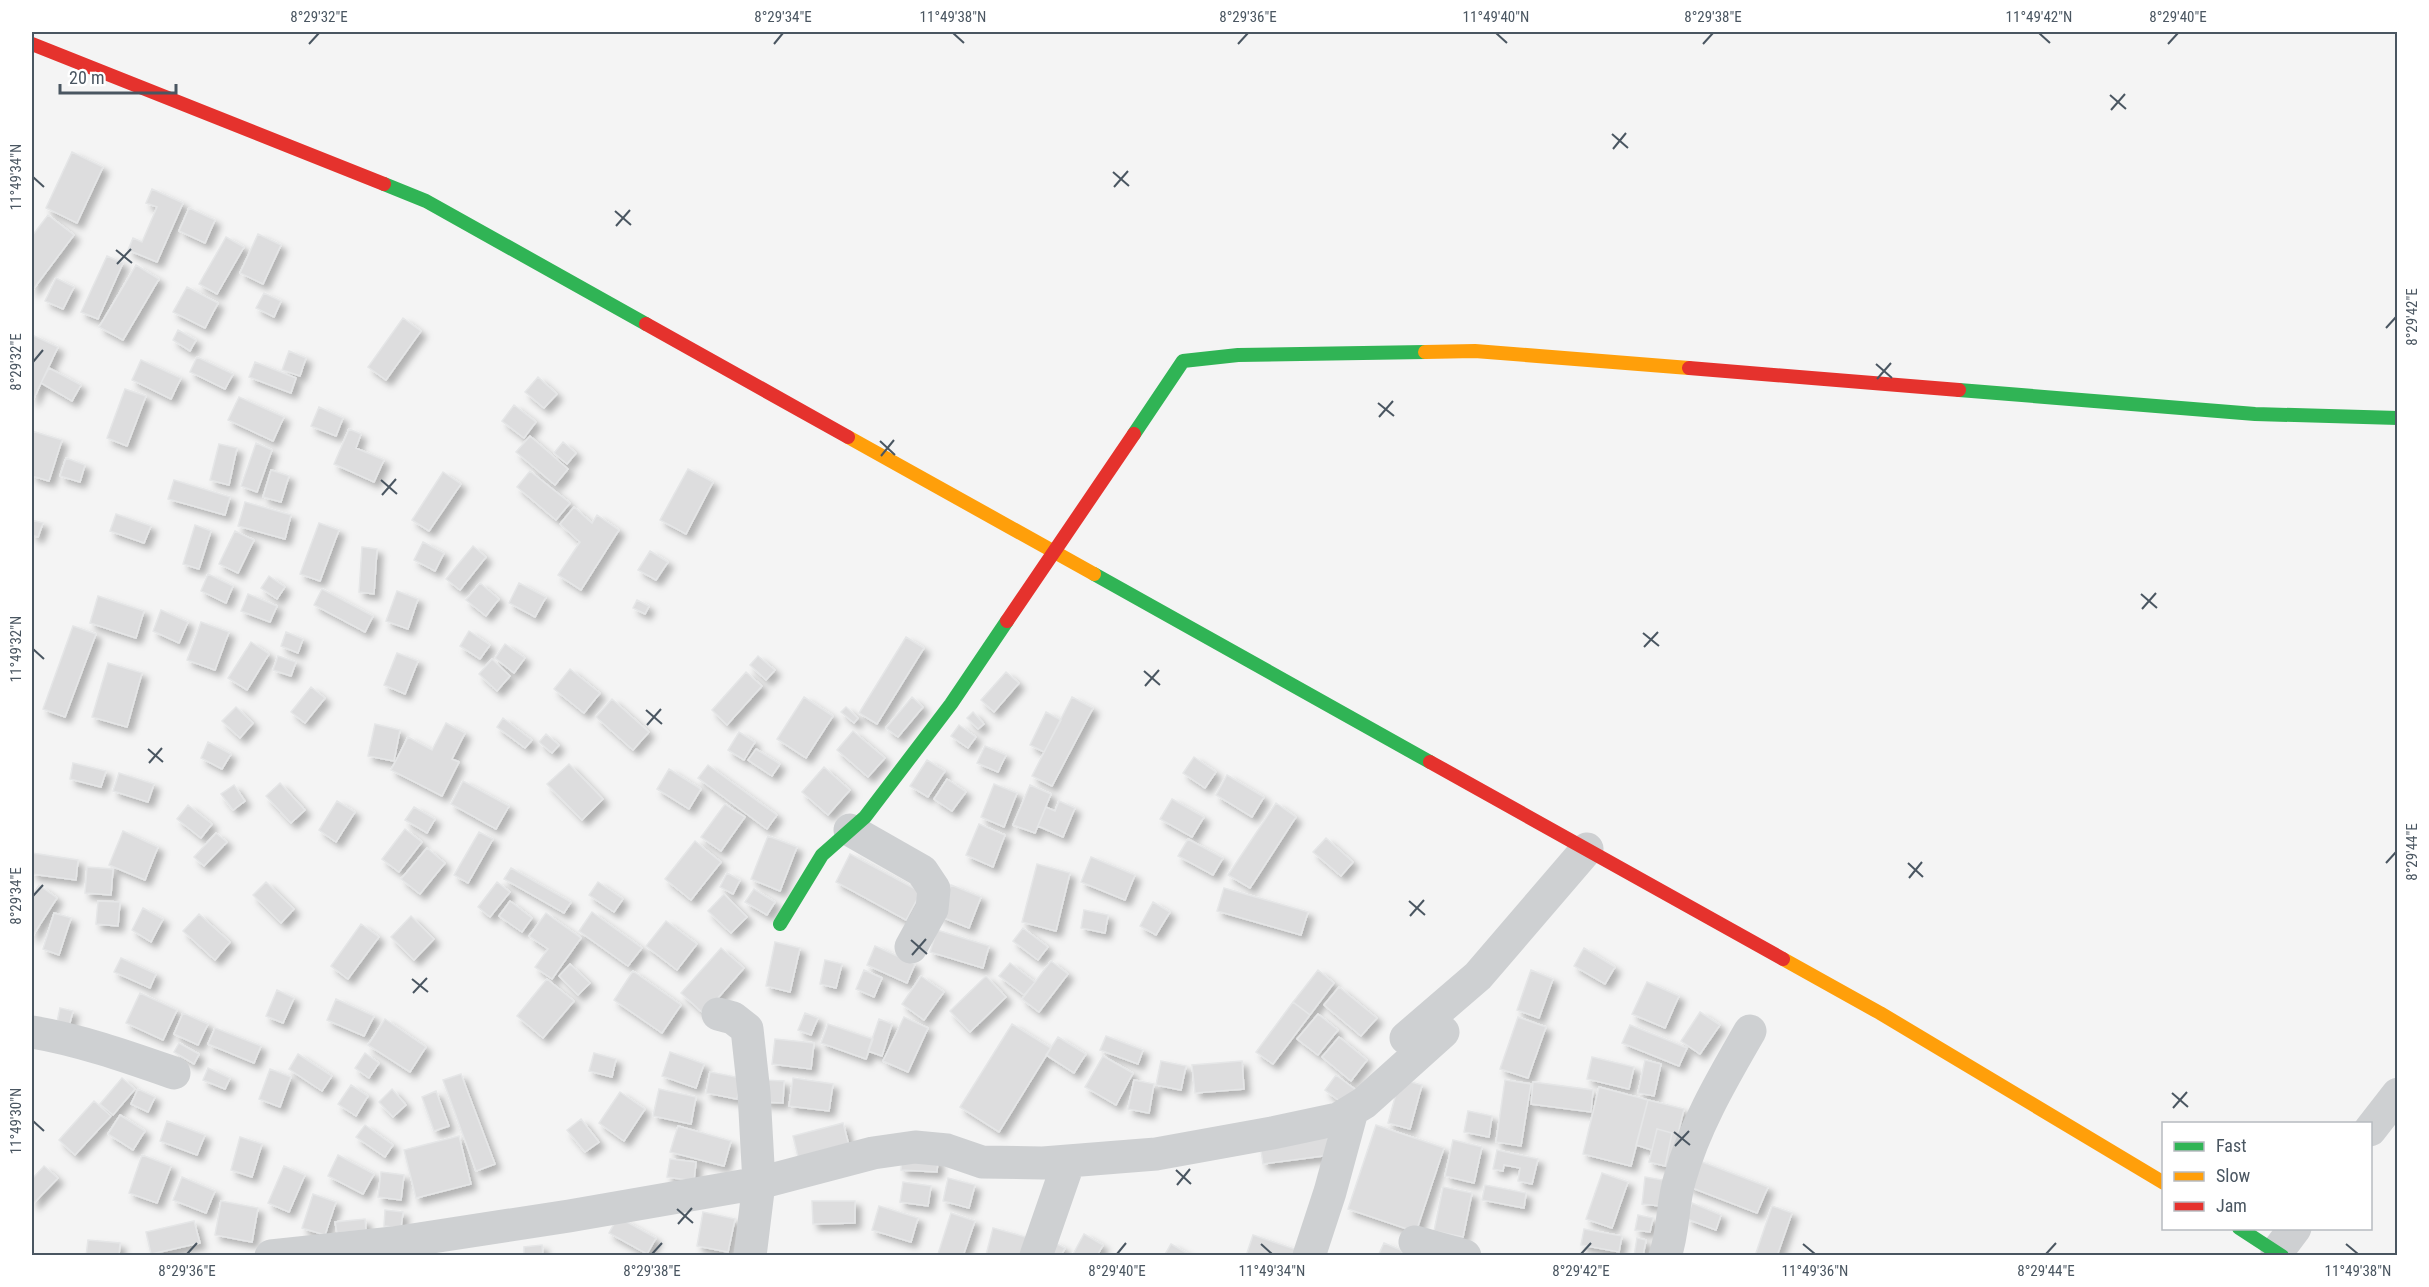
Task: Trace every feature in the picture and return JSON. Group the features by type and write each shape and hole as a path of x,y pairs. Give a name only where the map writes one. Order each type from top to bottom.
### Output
{"street":[{"path":"32,44 426,201 1880,1013 2162,1182"},
{"path":"780,924 822,855 865,817 951,704 1183,361 1238,355 1475,351 2255,414 2397,418"},
{"path":"850,830 922,871 934,890 932,909 911,947"},
{"path":"1383,1058 1479,976 1587,849"},
{"path":"718,1014 733,1018 747,1029 754,1093 759,1183 750,1256"},
{"path":"1665,1256 1679,1179 1694,1135 1750,1031"},
{"path":"32,1032 137,1060 174,1073"},
{"path":"271,1256 393,1249 759,1183 873,1153 915,1147 947,1150 982,1162 1070,1161 1156,1154 1338,1119 1364,1102 1443,1032"},
{"path":"2372,1127 2397,1094"},
{"path":"1309,1256 1330,1192 1352,1111"},
{"path":"1036,1256 1070,1161"},
{"path":"2244,1230 2285,1245"},
{"path":"1415,1242 1465,1256"}],"building":[{"path":"72,152 103,167 77,223 46,208"},
{"path":"152,189 183,203 157,262 128,250 133,238 142,242 157,207 146,203"},
{"path":"189,208 215,220 205,243 179,231"},
{"path":"48,215 74,235 32,291 32,236"},
{"path":"258,234 281,245 263,284 240,273"},
{"path":"226,237 244,247 217,294 199,284"},
{"path":"107,256 123,263 98,319 81,312"},
{"path":"136,265 159,279 123,340 99,327"},
{"path":"56,278 74,287 63,309 45,301"},
{"path":"187,287 218,303 205,328 173,312"},
{"path":"264,293 281,301 274,317 256,308"},
{"path":"403,318 421,331 386,380 368,367"},
{"path":"178,330 196,340 190,351 173,340"},
{"path":"32,335 58,347 33,400 32,400"},
{"path":"289,351 306,358 300,376 282,370"},
{"path":"197,357 233,374 225,389 190,372"},
{"path":"141,360 181,378 171,399 132,380"},
{"path":"255,362 296,378 291,393 249,377"},
{"path":"49,368 81,385 72,401 41,383"},
{"path":"538,377 557,394 544,408 525,392"},
{"path":"125,389 146,396 127,446 107,438"},
{"path":"239,397 284,417 273,441 228,420"},
{"path":"514,405 536,422 524,438 502,421"},
{"path":"319,407 343,418 336,436 311,426"},
{"path":"349,429 361,434 356,448 384,460 374,482 334,464"},
{"path":"32,431 62,440 49,481 32,476"},
{"path":"530,436 568,469 555,485 516,452"},
{"path":"563,442 576,453 567,464 554,453"},
{"path":"256,443 272,450 257,492 241,486"},
{"path":"219,444 237,448 229,485 210,480"},
{"path":"66,458 85,465 80,482 60,476"},
{"path":"688,469 713,482 686,534 660,520"},
{"path":"271,470 289,476 281,502 263,497"},
{"path":"530,471 570,503 556,520 517,487"},
{"path":"443,472 461,484 429,531 412,520"},
{"path":"174,480 230,497 225,515 168,499"},
{"path":"245,502 291,515 285,539 238,526"},
{"path":"574,507 592,523 597,515 619,530 581,590 558,575 580,542 560,524"},
{"path":"116,514 151,526 144,543 110,531"},
{"path":"32,520 43,523 38,537 32,535"},
{"path":"319,523 339,530 320,581 300,574"},
{"path":"195,525 211,531 199,569 183,564"},
{"path":"235,531 254,540 238,573 219,564"},
{"path":"423,542 444,553 435,571 414,560"},
{"path":"473,546 486,557 460,590 446,579"},
{"path":"362,547 377,549 374,594 359,592"},
{"path":"650,551 668,562 656,580 638,570"},
{"path":"208,574 233,586 226,603 201,591"},
{"path":"269,576 285,587 277,599 261,588"},
{"path":"480,583 499,599 486,616 466,600"},
{"path":"519,583 546,597 535,617 509,603"},
{"path":"322,589 373,616 365,632 314,605"},
{"path":"397,591 418,599 408,629 386,621"},
{"path":"248,594 277,606 270,622 241,611"},
{"path":"98,596 144,611 136,638 90,623"},
{"path":"637,600 649,606 645,614 633,608"},
{"path":"161,610 188,622 179,643 153,631"},
{"path":"201,622 229,632 215,670 187,660"},
{"path":"73,626 96,634 65,717 43,709"},
{"path":"469,631 490,645 480,659 460,646"},
{"path":"286,632 303,639 298,653 281,646"},
{"path":"906,637 924,648 877,724 859,713"},
{"path":"251,642 269,654 247,690 228,678"},
{"path":"505,644 525,658 514,673 495,658"},
{"path":"397,653 418,661 405,694 384,685"},
{"path":"278,656 296,662 291,676 273,670"},
{"path":"758,656 775,670 766,680 750,665"},
{"path":"492,659 510,676 497,691 479,674"},
{"path":"108,663 142,673 127,727 92,717"},
{"path":"570,669 600,693 584,713 554,689"},
{"path":"746,672 762,686 727,725 712,710"},
{"path":"1006,672 1019,683 994,712 981,700"},
{"path":"311,687 325,698 305,723 291,712"},
{"path":"804,697 833,716 806,758 777,739"},
{"path":"912,697 923,707 898,737 886,728"},
{"path":"1072,697 1093,708 1052,786 1032,776"},
{"path":"612,699 649,732 633,750 596,717"},
{"path":"236,707 253,723 240,738 222,721"},
{"path":"846,707 858,718 854,723 841,712"},
{"path":"973,712 984,724 978,729 967,718"},
{"path":"1046,712 1061,720 1044,752 1030,745"},
{"path":"503,718 532,740 525,748 497,727"},
{"path":"446,723 465,733 452,759 459,762 442,796 391,770 408,737 432,750"},
{"path":"375,724 400,730 394,761 368,756"},
{"path":"959,725 976,737 968,748 951,736"},
{"path":"853,731 885,758 868,777 837,750"},
{"path":"739,732 755,742 744,760 728,750"},
{"path":"546,734 559,745 552,753 539,742"},
{"path":"208,742 231,754 222,769 201,758"},
{"path":"985,746 1006,755 998,772 977,763"},
{"path":"756,749 780,764 772,776 748,760"},
{"path":"1194,757 1216,772 1205,788 1183,773"},
{"path":"927,760 945,771 928,797 910,786"},
{"path":"73,763 106,771 101,787 70,779"},
{"path":"569,764 603,799 582,820 547,784"},
{"path":"708,765 777,815 767,829 698,778"},
{"path":"824,767 850,790 828,815 802,792"},
{"path":"669,769 701,789 689,809 657,789"},
{"path":"119,773 154,784 148,802 113,791"},
{"path":"1227,775 1264,797 1252,817 1216,795"},
{"path":"947,779 966,792 952,811 934,799"},
{"path":"463,781 509,806 496,829 451,804"},
{"path":"280,783 305,810 291,823 266,796"},
{"path":"994,784 1017,793 1004,827 981,817"},
{"path":"234,785 245,801 233,810 221,794"},
{"path":"1030,785 1051,794 1035,833 1013,825"},
{"path":"1172,799 1204,817 1192,837 1160,819"},
{"path":"337,801 355,812 336,842 319,830"},
{"path":"1059,801 1075,808 1063,837 1038,826 1046,807 1055,811"},
{"path":"1276,803 1296,817 1250,888 1228,875"},
{"path":"725,804 745,817 721,851 701,837"},
{"path":"188,805 212,824 201,838 177,819"},
{"path":"414,807 435,819 427,833 405,820"},
{"path":"979,824 1005,835 993,867 966,855"},
{"path":"405,829 422,842 399,872 382,859"},
{"path":"123,831 158,847 145,880 109,865"},
{"path":"479,832 493,839 468,883 454,875"},
{"path":"216,833 227,842 204,866 194,857"},
{"path":"768,836 797,847 780,891 751,879"},
{"path":"1326,838 1353,862 1341,876 1313,852"},
{"path":"1188,839 1223,858 1213,875 1178,856"},
{"path":"695,841 721,862 691,900 665,879"},
{"path":"427,848 445,863 420,894 401,879"},
{"path":"32,853 78,860 76,880 32,874"},
{"path":"850,854 921,892 906,920 836,882"},
{"path":"1091,857 1135,875 1125,900 1081,882"},
{"path":"1037,864 1070,873 1056,931 1022,922"},
{"path":"87,867 113,869 111,895 85,893"},
{"path":"511,868 571,902 564,913 504,879"},
{"path":"727,873 740,880 733,894 720,887"},
{"path":"266,882 294,909 281,923 253,895"},
{"path":"497,882 510,892 490,917 478,907"},
{"path":"598,882 623,899 614,912 589,895"},
{"path":"39,885 57,898 32,937 32,896"},
{"path":"951,885 981,897 969,928 939,916"},
{"path":"1224,888 1308,912 1301,935 1217,911"},
{"path":"754,889 775,902 767,915 745,902"},
{"path":"724,894 747,917 731,933 708,911"},
{"path":"98,901 120,902 118,926 96,924"},
{"path":"510,901 532,918 522,932 499,916"},
{"path":"1153,902 1170,912 1156,935 1140,926"},
{"path":"143,908 163,919 151,942 132,930"},
{"path":"1084,910 1108,915 1105,933 1081,928"},
{"path":"592,912 642,948 628,966 579,931"},
{"path":"54,913 71,918 59,955 43,949"},
{"path":"546,913 581,938 552,979 535,967 548,949 529,936"},
{"path":"199,914 230,942 215,960 183,931"},
{"path":"411,916 434,939 414,960 391,937"},
{"path":"666,921 697,944 677,970 646,946"},
{"path":"361,924 379,937 348,979 331,966"},
{"path":"1023,928 1048,947 1038,960 1013,941"},
{"path":"937,930 989,946 983,968 930,952"},
{"path":"775,942 800,948 790,992 766,986"},
{"path":"875,946 915,964 907,983 867,965"},
{"path":"721,948 744,968 704,1014 681,993"},
{"path":"1584,948 1615,967 1605,984 1574,966"},
{"path":"121,958 156,974 150,988 114,972"},
{"path":"825,960 842,964 836,988 820,984"},
{"path":"1051,961 1068,974 1039,1012 1022,999"},
{"path":"1010,963 1035,982 1024,995 999,976"},
{"path":"570,964 590,983 578,995 559,976"},
{"path":"864,970 882,978 874,997 856,989"},
{"path":"1318,970 1334,983 1310,1015 1293,1002"},
{"path":"1531,970 1553,979 1539,1018 1517,1010"},
{"path":"633,971 681,1005 662,1033 614,1000"},
{"path":"921,976 944,992 924,1020 902,1004"},
{"path":"986,976 1006,997 970,1032 950,1011"},
{"path":"547,979 574,1001 543,1038 517,1016"},
{"path":"1647,982 1679,996 1665,1028 1632,1014"},
{"path":"1339,987 1377,1018 1361,1036 1324,1005"},
{"path":"277,990 294,998 283,1023 266,1016"},
{"path":"140,993 177,1010 163,1040 126,1023"},
{"path":"336,999 374,1016 364,1036 327,1020"},
{"path":"1293,1002 1310,1015 1273,1064 1256,1052"},
{"path":"60,1008 73,1011 68,1030 56,1027"},
{"path":"1700,1012 1720,1025 1700,1054 1681,1041"},
{"path":"183,1013 208,1024 198,1045 174,1034"},
{"path":"805,1013 818,1018 811,1035 798,1030"},
{"path":"1318,1014 1338,1030 1318,1055 1297,1039"},
{"path":"904,1017 928,1028 908,1072 883,1061"},
{"path":"1518,1017 1546,1027 1528,1078 1500,1069"},
{"path":"385,1019 426,1047 410,1072 368,1045"},
{"path":"879,1019 892,1024 882,1056 868,1051"},
{"path":"828,1024 873,1039 866,1059 821,1043"},
{"path":"1012,1024 1051,1048 999,1132 960,1107"},
{"path":"1630,1025 1687,1048 1679,1066 1622,1043"},
{"path":"215,1028 261,1046 254,1063 208,1044"},
{"path":"1106,1036 1143,1050 1138,1064 1100,1050"},
{"path":"1058,1037 1086,1054 1074,1073 1046,1055"},
{"path":"1339,1037 1367,1060 1351,1081 1322,1057"},
{"path":"775,1039 814,1043 811,1069 772,1064"},
{"path":"179,1043 199,1054 194,1064 174,1052"},
{"path":"670,1052 704,1064 696,1088 662,1076"},
{"path":"365,1053 379,1063 369,1078 355,1068"},
{"path":"594,1053 616,1059 612,1077 589,1071"},
{"path":"298,1054 332,1076 322,1091 289,1069"},
{"path":"1103,1056 1133,1073 1116,1105 1085,1087"},
{"path":"1592,1057 1634,1067 1629,1089 1587,1079"},
{"path":"1645,1060 1661,1064 1654,1096 1638,1093"},
{"path":"1161,1061 1186,1066 1181,1090 1156,1085"},
{"path":"1242,1061 1244,1089 1195,1093 1192,1065"},
{"path":"208,1068 230,1078 225,1089 203,1080"},
{"path":"270,1069 291,1077 280,1107 259,1099"},
{"path":"710,1072 741,1078 737,1099 706,1093"},
{"path":"461,1074 495,1164 476,1171 443,1080"},
{"path":"1336,1075 1356,1090 1345,1105 1325,1090"},
{"path":"122,1078 135,1089 113,1115 100,1104"},
{"path":"793,1078 833,1084 829,1111 789,1106"},
{"path":"1400,1079 1422,1085 1410,1129 1388,1123"},
{"path":"764,1080 784,1081 783,1103 763,1102"},
{"path":"1134,1080 1154,1084 1149,1113 1128,1109"},
{"path":"1505,1080 1531,1084 1521,1146 1496,1142"},
{"path":"1533,1082 1593,1090 1591,1112 1531,1104"},
{"path":"351,1085 368,1096 356,1116 338,1104"},
{"path":"1599,1087 1648,1100 1631,1166 1583,1154"},
{"path":"138,1089 155,1097 148,1112 131,1104"},
{"path":"392,1089 406,1105 393,1117 379,1102"},
{"path":"659,1089 696,1097 691,1124 653,1116"},
{"path":"436,1091 449,1126 434,1131 422,1097"},
{"path":"620,1092 645,1109 624,1141 599,1123"},
{"path":"1648,1100 1684,1109 1670,1167 1665,1166 1672,1133 1657,1129 1652,1150 1636,1145"},
{"path":"94,1101 111,1116 75,1155 59,1140"},
{"path":"1468,1111 1492,1116 1489,1137 1464,1132"},
{"path":"120,1115 145,1131 133,1150 108,1134"},
{"path":"581,1119 599,1142 585,1152 567,1130"},
{"path":"167,1121 205,1135 197,1155 160,1141"},
{"path":"843,1123 850,1149 799,1161 793,1136"},
{"path":"365,1125 393,1145 385,1157 356,1137"},
{"path":"1376,1125 1444,1148 1416,1232 1348,1209"},
{"path":"678,1126 731,1141 724,1166 670,1152"},
{"path":"1657,1129 1672,1133 1665,1166 1649,1162"},
{"path":"459,1136 471,1184 416,1198 404,1150"},
{"path":"1327,1136 1330,1155 1263,1164 1260,1144"},
{"path":"240,1137 262,1144 252,1177 231,1170"},
{"path":"1453,1140 1482,1147 1474,1183 1445,1176"},
{"path":"1497,1150 1538,1159 1532,1184 1518,1181 1520,1168 1504,1165 1503,1171 1493,1169"},
{"path":"142,1155 171,1166 157,1203 129,1193"},
{"path":"338,1155 374,1174 363,1194 328,1176"},
{"path":"902,1157 938,1159 937,1172 901,1170"},
{"path":"670,1159 696,1162 694,1181 667,1177"},
{"path":"1697,1160 1768,1187 1757,1213 1687,1186"},
{"path":"44,1166 58,1178 33,1204 32,1179"},
{"path":"284,1166 305,1175 289,1212 268,1203"},
{"path":"381,1172 404,1175 401,1200 378,1197"},
{"path":"1602,1173 1628,1182 1612,1228 1586,1219"},
{"path":"182,1177 215,1191 206,1213 173,1200"},
{"path":"1645,1177 1663,1180 1660,1206 1642,1204"},
{"path":"948,1178 975,1185 969,1208 943,1201"},
{"path":"903,1182 931,1186 928,1206 900,1202"},
{"path":"1485,1185 1526,1193 1524,1208 1482,1200"},
{"path":"1443,1187 1472,1193 1463,1237 1434,1231"},
{"path":"313,1194 336,1202 325,1235 302,1228"},
{"path":"221,1201 258,1208 252,1242 215,1235"},
{"path":"812,1201 855,1201 855,1223 813,1224"},
{"path":"1692,1203 1721,1215 1716,1230 1687,1219"},
{"path":"879,1206 918,1218 911,1242 872,1230"},
{"path":"1772,1206 1792,1213 1777,1256 1755,1256"},
{"path":"385,1210 403,1212 401,1228 384,1226"},
{"path":"703,1212 735,1219 728,1252 697,1246"},
{"path":"951,1213 975,1221 963,1256 938,1254"},
{"path":"1638,1215 1653,1218 1650,1232 1635,1230"},
{"path":"618,1217 656,1238 647,1254 609,1233"},
{"path":"365,1219 366,1230 337,1233 335,1222"},
{"path":"194,1221 200,1243 151,1254 146,1232"},
{"path":"993,1228 1029,1238 1024,1256 986,1255"},
{"path":"1584,1229 1622,1236 1619,1252 1581,1245"},
{"path":"1084,1234 1103,1245 1097,1256 1072,1256"},
{"path":"1253,1235 1300,1251 1299,1256 1246,1256"},
{"path":"1637,1238 1646,1240 1643,1256 1634,1256"},
{"path":"88,1240 120,1243 119,1256 86,1256"},
{"path":"1053,1242 1065,1248 1061,1256 1047,1256"},
{"path":"1384,1243 1403,1251 1401,1256 1378,1256"},
{"path":"1171,1244 1190,1255 1190,1256 1164,1256"},
{"path":"542,1245 543,1256 524,1256 524,1247"}],"traffic: fast":[{"path":"384,184 426,201 646,324"},
{"path":"1134,434 1183,361 1238,355 1425,352"},
{"path":"1959,390 2255,414 2398,418"},
{"path":"1094,574 1430,762"},
{"path":"780,924 822,855 865,817 951,704 1007,621"},
{"path":"2242,1230 2282,1256"}],"traffic: slow":[{"path":"1425,352 1475,351 1689,368"},
{"path":"848,437 1094,574"},
{"path":"1783,959 1880,1013 2162,1182"}],"traffic: jam":[{"path":"32,44 384,184"},
{"path":"646,324 848,437"},
{"path":"1689,368 1959,390"},
{"path":"1007,621 1134,434"},
{"path":"1430,762 1783,959"}]}
